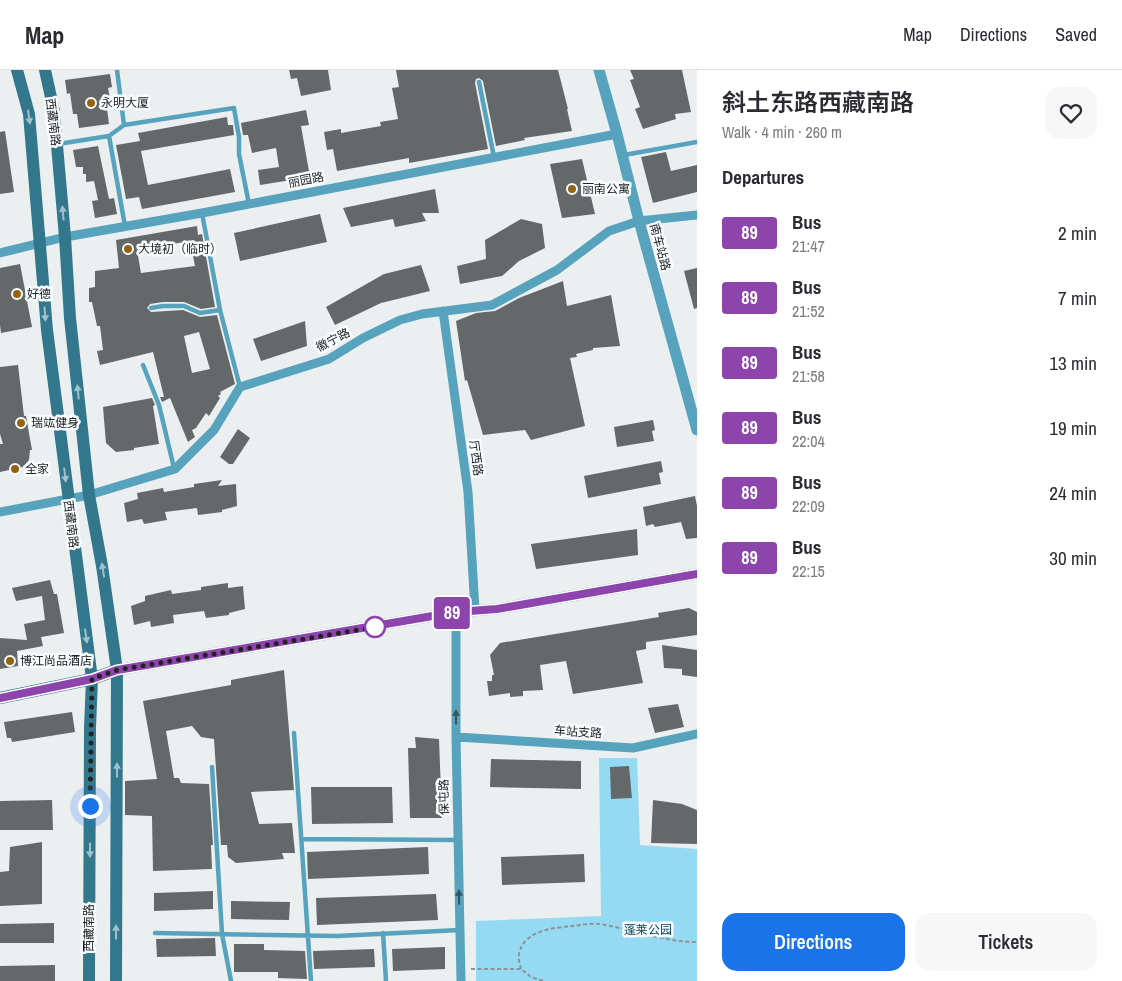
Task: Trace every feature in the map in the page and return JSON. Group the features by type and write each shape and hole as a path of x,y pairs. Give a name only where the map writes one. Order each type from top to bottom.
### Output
{"main road":[{"name":"西藏南路","path":"17,70 30,114 47,330 92,679 90,728 89,981"},
{"name":"西藏南路","path":"45,70 54,111 70,318 89,494 102,566 117,670 116,981"},
{"path":"0,698 92,679 117,670"}],"street":[{"name":"南车站路","path":"599,70 697,430"},
{"name":"丽园路","path":"0,253 65,237 202,213 617,134"},
{"name":"徽宁路","path":"240,387 329,358 363,338 400,320 422,314 492,305 557,270 610,231 639,221 697,215"},
{"name":"厅西路","path":"443,311 468,492 475,610"},
{"path":"0,512 89,494 175,469 214,430 240,387"},
{"path":"117,670 456,612 497,609 697,574"},
{"name":"保屯路","path":"456,612 456,737 461,981"},
{"name":"车站支路","path":"456,737 633,748 697,734"}],"lane":[{"path":"117,70 124,125"},
{"path":"480,82 494,157"},
{"path":"56,144 109,136 124,125 234,108 239,137 239,154 249,204"},
{"path":"109,136 125,226"},
{"path":"623,156 697,142"},
{"path":"202,213 220,310 240,387"},
{"path":"151,308 184,306 200,313 220,310"},
{"path":"143,365 159,405 175,469"},
{"path":"294,733 311,981"},
{"path":"212,766 222,934 230,981"},
{"path":"301,839 458,840"},
{"path":"155,933 308,935 460,930"},
{"path":"383,934 386,981"}],"path":[{"path":"543,981 531,978 521,969 519,955 531,935 558,928 597,924 656,937 697,942"},
{"path":"461,970 476,968 521,969"}],"green space":[{"name":"蓬莱公园","path":"599,758 637,758 640,845 697,849 697,981 476,981 476,921 601,916"}],"building":[{"path":"289,70 328,70 331,90 301,96 297,78 291,79"},
{"path":"396,70 558,70 572,131 524,138 525,140 496,146 483,81 479,78 476,79 475,83 488,149 409,163 409,158 337,171 333,149 327,150 324,132 341,129 341,133 381,126 380,122 398,119 392,88 399,87"},
{"path":"630,70 682,70 691,112 675,114 676,119 643,129 635,109 640,107 630,80 634,79"},
{"name":"永明大厦","path":"110,74 112,87 108,88 112,109 107,109 109,124 79,128 77,114 73,114 70,93 67,94 65,80"},
{"path":"306,110 309,125 301,126 310,177 260,185 258,170 279,167 276,148 252,153 248,135 243,135 241,123"},
{"path":"227,117 228,125 233,125 234,135 141,151 148,185 230,169 235,192 142,209 139,197 126,199 116,145 140,141 138,133"},
{"path":"5,131 14,192 0,194 0,132"},
{"path":"98,146 109,199 114,198 117,214 95,218 92,201 98,200 94,181 86,182 86,174 83,174 83,167 76,167 73,150"},
{"path":"666,152 671,171 697,165 697,192 653,203 641,157"},
{"name":"丽南公寓","path":"582,159 595,214 562,218 550,164"},
{"path":"435,189 439,213 422,213 426,221 395,227 393,219 351,227 343,208"},
{"path":"320,214 327,242 240,261 234,233"},
{"path":"521,219 542,224 545,248 519,261 502,276 460,284 457,266 486,259 485,240"},
{"path":"197,226 198,235 202,234 215,307 201,309 184,302 163,302 150,304 147,308 151,312 183,310 200,317 217,315 235,384 220,392 221,394 218,396 220,398 209,416 206,413 196,428 192,430 195,437 188,442 170,398 162,402 160,397 164,397 153,352 100,365 97,351 103,350 100,326 97,326 92,302 89,302 89,288 95,287 95,271 119,268 116,240","holes":["190,241 195,266 141,273 137,250","199,332 210,369 192,373 184,336"]},
{"path":"20,264 32,327 1,333 0,268"},
{"path":"421,265 430,291 381,303 335,325 326,307 384,274"},
{"path":"697,268 697,308 694,309 684,271"},
{"path":"563,281 567,306 611,295 620,346 593,348 593,350 576,354 577,357 570,358 585,426 531,440 525,430 483,435 467,380 465,381 456,321 476,313 495,311 519,298"},
{"path":"305,321 307,346 261,361 253,339"},
{"path":"18,365 24,416 26,416 32,450 30,450 29,460 23,467 0,472 0,444 3,444 0,434 0,367"},
{"path":"152,398 155,405 153,406 159,444 116,452 106,443 103,407"},
{"path":"653,420 655,430 652,431 654,441 617,447 614,427"},
{"path":"238,429 250,438 233,464 229,464 220,457"},
{"path":"661,461 663,472 659,473 661,484 588,498 584,476"},
{"path":"222,480 218,486 236,484 237,506 222,510 222,512 198,515 197,508 165,512 167,520 144,524 142,519 127,522 124,503 138,499 137,493 163,488 164,492 194,487 194,484"},
{"path":"695,496 697,506 697,538 686,539 681,522 655,527 653,524 646,526 643,507"},
{"path":"637,529 638,555 536,569 531,544"},
{"path":"50,580 54,594 57,594 64,633 41,637 43,646 17,651 18,666 0,669 0,638 27,640 24,624 45,620 42,596 16,601 12,588"},
{"path":"228,583 228,588 243,586 245,609 229,613 229,615 206,618 204,611 173,615 174,623 151,627 150,621 134,625 131,606 145,601 145,596 171,590 172,594 201,590 201,587"},
{"path":"689,608 697,612 697,635 646,642 646,649 636,651 643,683 573,694 566,661 540,665 543,690 523,691 523,696 510,697 510,693 489,696 487,681 492,681 492,675 494,675 490,655 500,643 659,617 658,613"},
{"path":"662,645 697,650 697,677 682,675 682,669 664,668"},
{"path":"284,670 294,790 251,792 259,824 292,823 295,853 282,853 284,859 236,863 228,857 227,845 221,845 214,739 201,737 192,726 166,731 174,778 179,778 181,783 209,784 213,845 211,845 212,869 153,871 152,816 125,815 125,781 157,779 143,701 231,685 231,680"},
{"path":"678,704 684,727 655,733 648,708"},
{"path":"72,712 75,732 12,742 11,738 7,738 4,722"},
{"path":"415,737 439,739 442,818 410,818 408,748 416,748"},
{"path":"491,759 581,761 581,789 490,787"},
{"path":"629,766 632,798 611,799 610,767"},
{"path":"311,787 392,787 393,823 312,824"},
{"path":"52,800 53,830 0,830 0,801"},
{"path":"653,800 682,804 697,810 697,844 651,843"},
{"path":"42,842 42,904 0,906 0,872 9,871 10,847"},
{"path":"428,847 429,874 308,879 307,852"},
{"path":"584,854 585,882 502,885 501,857"},
{"path":"213,891 213,909 154,911 154,893"},
{"path":"436,894 438,920 317,925 316,898"},
{"path":"231,901 290,902 289,920 231,919"},
{"path":"54,923 54,943 0,943 0,924"},
{"path":"215,938 216,956 157,957 156,939"},
{"path":"234,944 264,944 264,950 305,951 307,979 278,978 278,972 234,972"},
{"path":"445,947 445,969 393,971 392,949"},
{"path":"374,949 375,967 314,969 313,951"},
{"path":"55,965 55,981 0,981 0,966"}],"bus line":[{"name":"89","path":"0,698 92,679 117,670 456,612 497,609 697,574"}],"place":[{"name":"永明大厦","path":"91,103"},
{"name":"丽南公寓","path":"572,189"},
{"name":"大境初（临时）","path":"128,249"},
{"name":"好德","path":"17,294"},
{"name":"瑞竑健身","path":"21,423"},
{"name":"全家","path":"15,469"},
{"name":"博江尚品酒店","path":"10,661"}],"route":[{"path":"90,806 92,679 117,670 375,627"}]}
